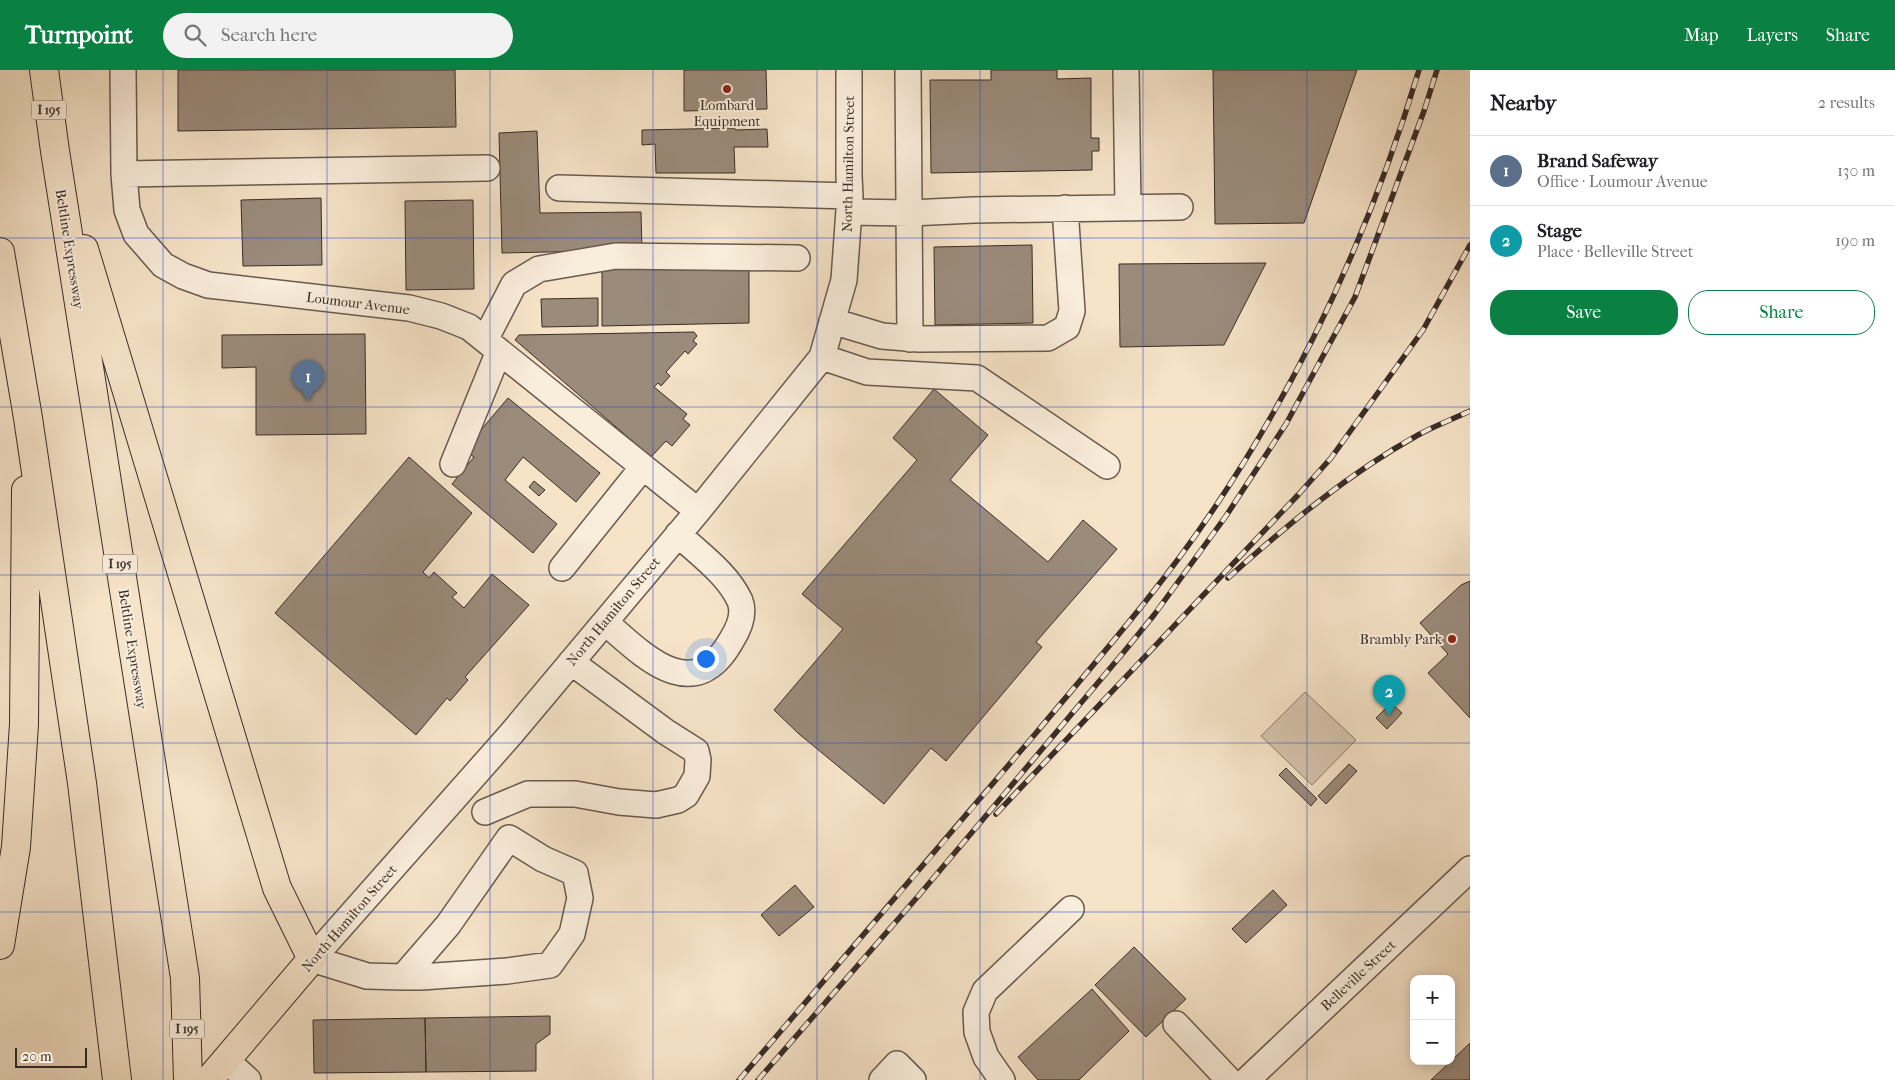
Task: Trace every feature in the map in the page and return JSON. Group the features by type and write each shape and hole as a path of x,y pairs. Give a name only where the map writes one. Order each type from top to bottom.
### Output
{"main road":[{"name":"Beltline Expressway","path":"44,70 55,151 185,978 188,1080"},
{"path":"55,151 277,888 312,959"},
{"path":"0,252 28,418 82,783 117,1074"},
{"path":"0,945 16,847 24,724 24,548 28,418"},
{"name":"North Hamilton Street","path":"218,1070 312,959"}],"street":[{"name":"Loumour Avenue","path":"123,70 124,174 127,210 136,234 163,265 183,276 208,285 409,308 442,316 468,327 698,511"},
{"name":"North Hamilton Street","path":"312,959 571,662 698,511 822,357 844,280 850,204 849,70"},
{"path":"908,70 910,338"},
{"path":"1126,70 1128,207"},
{"path":"124,174 487,168"},
{"path":"558,188 850,204 910,213 974,210 1180,207"},
{"path":"832,321 882,336 910,338 1048,338 1067,327 1072,311 1065,208"},
{"path":"453,464 514,284 539,269 616,256 797,258"},
{"path":"822,357 867,372 977,378 1107,466"},
{"path":"562,568 643,467"},
{"path":"604,622 642,654 672,671 688,673 699,671 711,666 726,650 739,625 742,612 741,604 733,587 678,534"},
{"path":"485,812 528,794 575,794 619,802 656,805 678,800 686,796 697,776 698,760 696,751 666,732 571,662"},
{"path":"312,959 367,976 403,977 507,971 550,965 572,934 580,898 575,873 543,859 509,838 463,788"},
{"path":"403,977 448,925 509,838"},
{"name":"Belleville Street","path":"1247,1080 1470,869"},
{"path":"1002,1080 986,1057 977,1032 976,1012 985,991 1071,908"},
{"path":"1176,1024 1229,1080"},
{"path":"882,1080 897,1064 913,1080"},
{"path":"218,1070 248,1080"}],"shaded area":[{"path":"1305,692 1356,740 1312,785 1261,736"}],"building":[{"path":"178,70 455,70 456,127 178,131"},
{"path":"684,70 766,70 767,109 684,111"},
{"path":"991,70 1057,70 1057,79 1091,78 1091,138 1099,138 1099,151 1092,151 1092,170 931,173 930,80 991,80"},
{"path":"1213,70 1357,70 1304,223 1215,224"},
{"path":"734,128 736,130 767,129 768,147 734,147 735,173 656,173 655,144 642,145 642,130"},
{"path":"537,131 540,213 641,212 642,250 502,253 499,133"},
{"path":"321,198 322,265 243,266 241,200"},
{"path":"473,200 474,289 406,290 405,201"},
{"path":"1032,245 1033,323 935,325 934,247"},
{"path":"1266,263 1224,345 1120,347 1119,264"},
{"path":"749,267 749,323 602,326 602,269"},
{"path":"598,298 598,326 542,327 541,299"},
{"path":"694,332 697,336 693,341 697,344 688,354 685,351 666,372 670,376 661,386 658,383 654,387 687,414 683,419 690,425 672,446 666,441 651,457 515,340 519,335"},
{"path":"365,334 366,434 256,435 256,367 222,368 222,335"},
{"path":"934,389 988,435 950,480 1048,562 1083,520 1117,549 1036,642 1042,647 946,761 931,748 884,804 799,734 774,710 843,629 802,594 917,460 893,438"},
{"path":"508,398 600,473 576,502 523,457 505,480 557,524 533,553 452,484 474,457 467,452 476,441 474,438"},
{"path":"409,457 472,513 423,572 429,578 434,572 457,593 452,597 464,608 492,574 529,605 465,677 468,680 450,701 447,698 416,735 275,613"},
{"path":"534,481 545,490 539,496 529,487"},
{"name":"Brambly Park","path":"1470,581 1470,718 1428,673 1448,654 1420,623 1461,585"},
{"path":"1391,703 1402,713 1387,729 1376,718"},
{"path":"1349,764 1357,771 1326,804 1318,796"},
{"path":"1286,768 1317,799 1311,806 1279,775"},
{"path":"795,885 814,907 779,936 761,915"},
{"path":"1273,890 1287,905 1246,943 1232,929"},
{"path":"1134,947 1186,999 1146,1037 1095,985"},
{"path":"1092,989 1129,1031 1079,1080 1038,1080 1018,1057"},
{"path":"550,1016 550,1034 536,1044 536,1071 426,1072 425,1018"},
{"path":"425,1018 426,1072 314,1073 313,1020"},
{"path":"1470,1043 1470,1080 1431,1080 1447,1065 1455,1065 1455,1057"}],"railway":[{"path":"739,1080 1105,651 1172,568 1213,510 1277,406 1306,353 1332,298 1380,186 1419,70"},
{"path":"758,1080 920,894 1123,653 1154,615 1226,516 1286,424 1355,297 1424,111 1437,70"},
{"path":"996,814 1331,458 1423,330 1470,245"},
{"path":"1228,578 1319,501 1367,466 1418,435 1470,411"}],"place":[{"name":"Lombard Equipment","path":"727,89"},
{"name":"Brand Safeway","path":"308,401"},
{"name":"Brambly Park","path":"1452,639"},
{"name":"Stage","path":"1389,716"}]}
